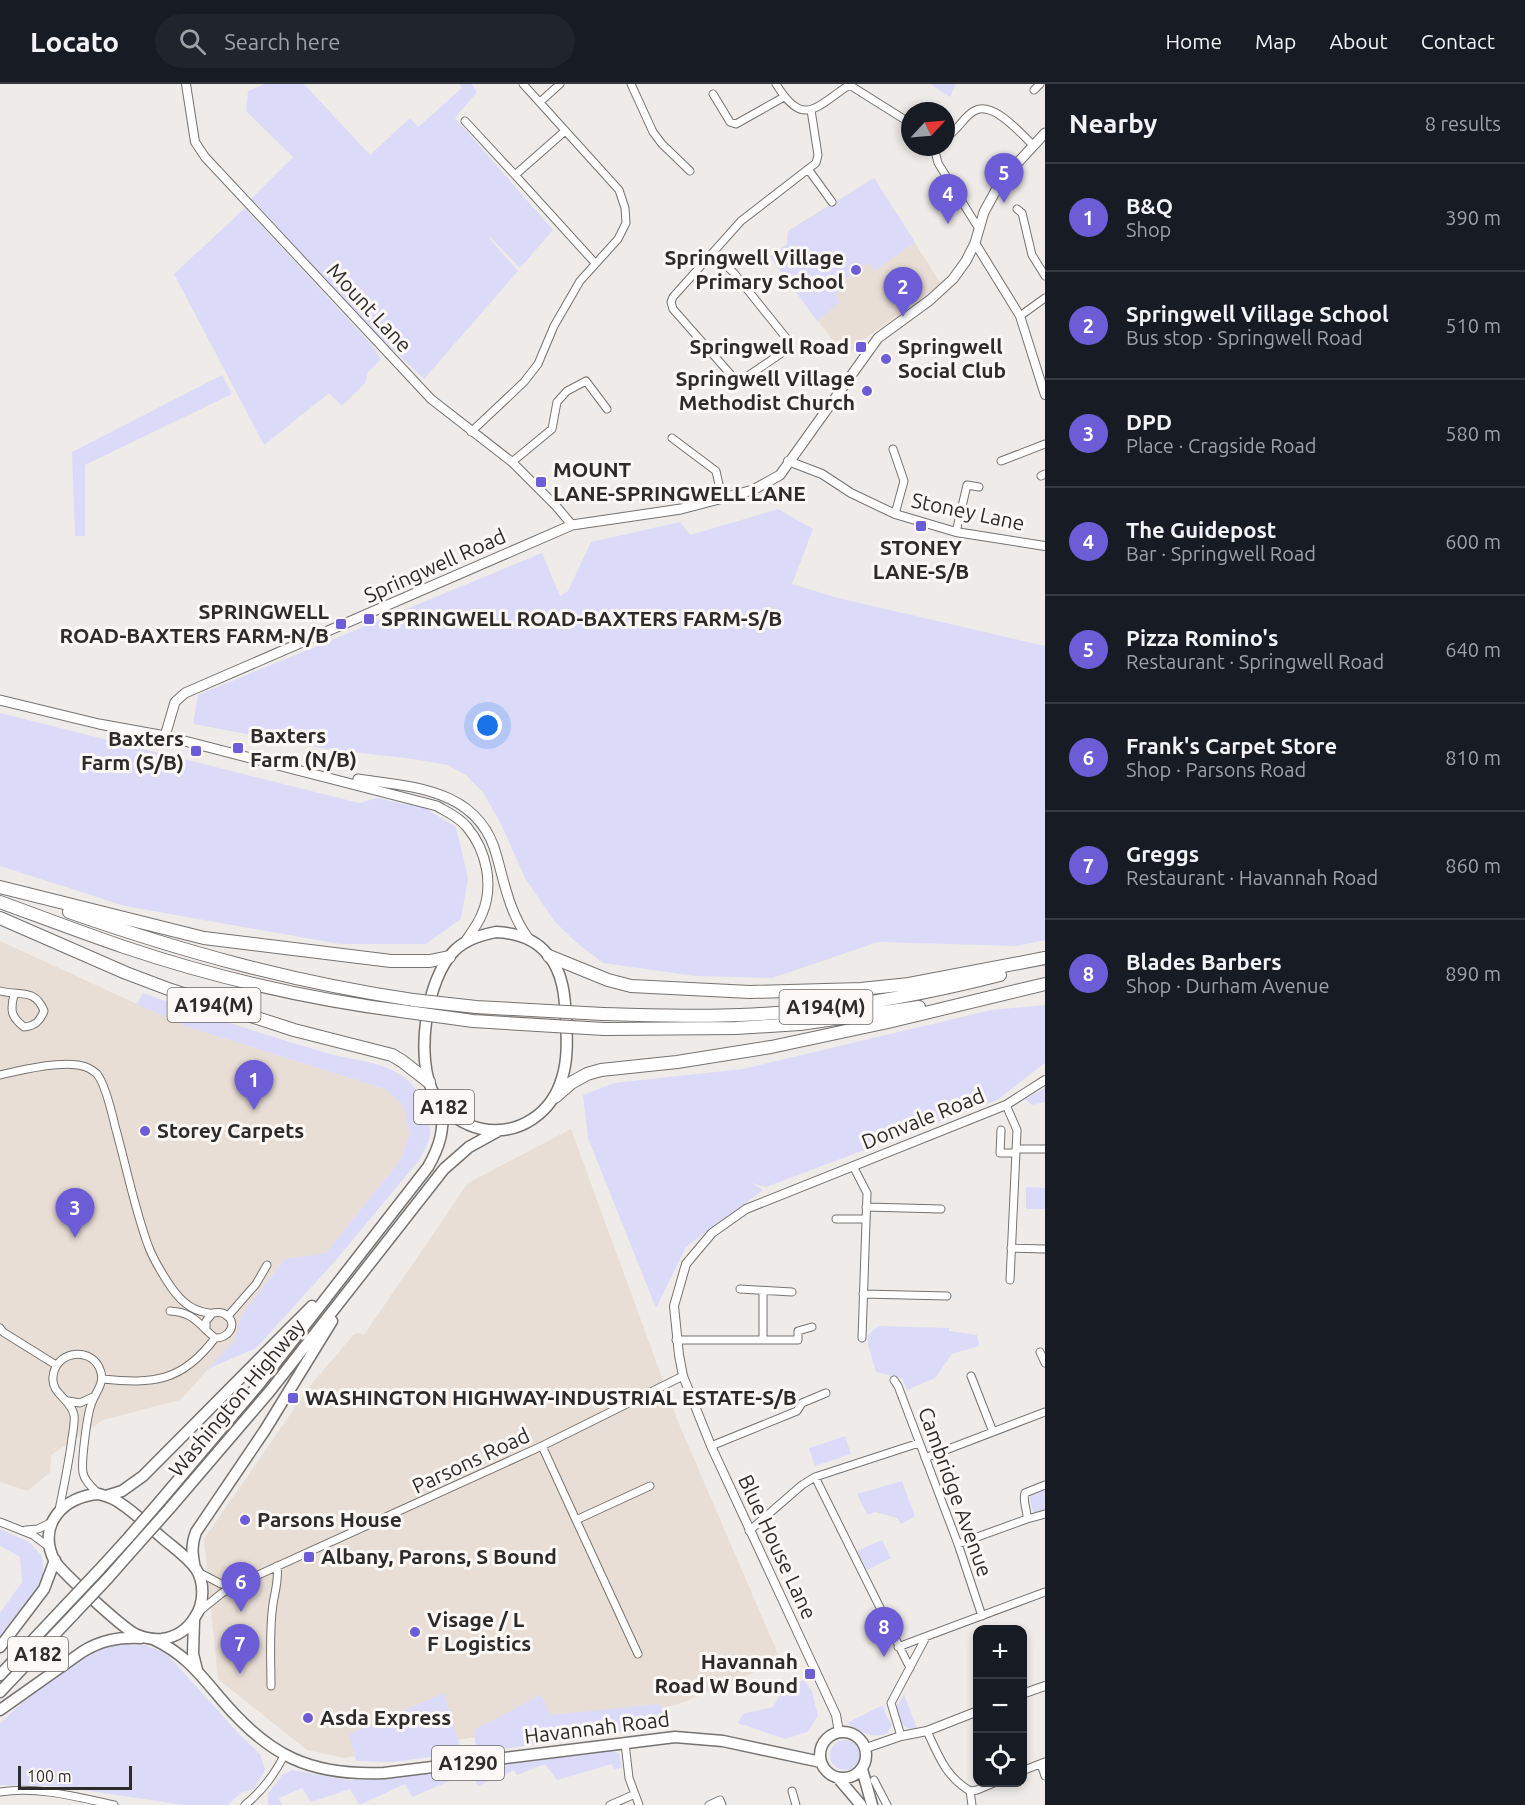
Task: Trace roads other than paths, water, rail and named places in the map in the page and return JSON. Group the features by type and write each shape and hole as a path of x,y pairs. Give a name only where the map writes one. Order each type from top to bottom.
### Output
{"highway":[{"name":"A194(M)","path":"0,887 204,938 391,961 430,961 449,957"},
{"name":"A194(M)","path":"0,887 129,933 221,961 314,983 412,1000 529,1011 739,1015 798,1011 952,987 1045,963"},
{"name":"A194(M)","path":"0,902 126,948 217,974 310,996 484,1022 604,1029 736,1028 800,1024 906,1010 1042,985"},
{"name":"A194(M)","path":"0,918 126,974 171,990 294,1030 392,1055 402,1060 429,1082"},
{"name":"A194(M)","path":"549,956 608,980 631,986 750,992 861,989 909,984 1045,958"},
{"name":"A194(M)","path":"555,1097 571,1083 587,1074 601,1070 676,1062 771,1047 1042,985"}],"main road":[{"name":"Springwell Road","path":"165,736 175,702 184,693 572,525 681,509 753,490 780,475 878,338 930,300 953,279 975,243 984,212 1001,182 1045,133"},
{"path":"0,700 99,724 165,736 317,774 437,806 453,814 467,827 478,844 486,863 488,882 487,899 482,915 465,942"},
{"path":"317,774 434,792 466,808 481,824 492,842 513,915 528,938"},
{"name":"A182","path":"496,932 512,933 528,938 549,956 559,972 566,1007 563,1077 555,1097 547,1108 526,1123 501,1130 488,1130 469,1125 452,1115 443,1106 429,1082 425,1061 428,1015 441,971 449,957 465,942 480,935 496,932"},
{"name":"Washington Highway","path":"0,1675 99,1570 260,1383 428,1167 438,1149 443,1132 443,1106"},
{"name":"Washington Highway","path":"0,1692 171,1508 263,1399 444,1169 469,1147 501,1130"},
{"path":"149,1638 126,1628 65,1573 55,1560 50,1548 51,1529 56,1516 70,1501 84,1495 103,1495 122,1491 144,1476 345,1273"},
{"path":"198,1671 193,1654 196,1617 202,1590 192,1554 196,1532 265,1431 356,1283"},
{"path":"103,1495 119,1502 184,1556 196,1569"},
{"path":"0,1647 44,1589 55,1560"},
{"path":"0,1710 96,1643 126,1637 165,1638 176,1635 196,1617"},
{"name":"Havannah Road","path":"149,1638 170,1647 198,1671 240,1721 258,1737 285,1754 319,1768 353,1774 384,1773 675,1737 723,1741 821,1762"},
{"path":"838,1778 849,1778 856,1775 862,1769 867,1756 866,1748 858,1737 851,1733 839,1732 826,1739 820,1754 821,1762 830,1774 867,1803"},
{"path":"862,1769 867,1803"}],"street":[{"name":"Mount Lane","path":"186,84 195,142 205,157 431,399 512,462 572,525"},
{"path":"471,432 524,382 538,364 554,326 580,281 618,239 626,223 625,208 619,190 523,84"},
{"path":"540,102 560,84"},
{"path":"632,84 653,132 690,171"},
{"path":"776,84 791,106 801,110 811,110 848,84 901,117"},
{"path":"1034,90 1040,84"},
{"path":"713,94 730,122 736,124 784,97"},
{"path":"955,129 974,111 984,108 992,110 1004,119 1034,146"},
{"path":"713,253 734,273 787,339 786,350 745,378 732,376 673,309 671,302 673,297 741,221 816,163 818,155 811,110"},
{"path":"465,122 595,263"},
{"path":"515,175 565,131"},
{"path":"936,156 938,163 979,229"},
{"path":"807,169 832,202"},
{"path":"1017,209 1022,213 1032,255 1045,276"},
{"path":"975,243 1020,316 1045,395"},
{"path":"1020,316 1045,298"},
{"path":"512,462 552,429 557,402 567,391 586,381 607,409"},
{"path":"672,438 716,471 722,498"},
{"path":"1000,461 1045,444"},
{"path":"893,449 904,481 895,514"},
{"name":"Stoney Lane","path":"788,461 822,474 851,493 895,514 956,532 1045,546"},
{"path":"956,532 967,485 980,487"},
{"path":"0,991 14,995 26,993 36,998 45,1011 41,1020 32,1026 24,1027 15,1021 10,1009 14,995"},
{"path":"0,1075 57,1065 84,1066 97,1074 110,1105 148,1246 168,1283 184,1303 198,1311 212,1314 220,1312 228,1316 231,1323 230,1331 223,1338 215,1338 194,1317 185,1312 170,1311 184,1303"},
{"name":"Donvale Road","path":"683,1376 676,1340 674,1306 686,1264 712,1233 746,1209 1006,1105 1045,1080"},
{"name":"Donvale Road","path":"1006,1105 1017,1130 1010,1280"},
{"path":"1001,1130 1000,1153 1045,1149"},
{"name":"Donvale Road","path":"853,1166 867,1193 862,1338"},
{"path":"866,1207 941,1209"},
{"path":"836,1219 866,1220"},
{"path":"1011,1248 1045,1249"},
{"path":"228,1316 256,1284 267,1265"},
{"path":"740,1289 792,1292"},
{"path":"763,1291 763,1340"},
{"path":"863,1294 947,1296"},
{"path":"206,1330 206,1321 212,1314"},
{"path":"676,1340 798,1340 798,1331 812,1327"},
{"path":"1,1332 56,1365"},
{"path":"102,1379 138,1383 169,1377 199,1358 215,1338"},
{"path":"1040,1352 1045,1363"},
{"path":"93,1397 80,1403 67,1401 61,1397 54,1385 53,1376 56,1365 62,1359 71,1354 86,1355 98,1364 102,1379 101,1386 93,1397 87,1419 83,1472 88,1484 103,1495"},
{"name":"Blue House Lane","path":"683,1376 749,1531 836,1715 839,1732"},
{"name":"Parsons Road","path":"196,1617 216,1598 236,1585 542,1446 683,1376"},
{"path":"971,1376 993,1432"},
{"name":"Cambridge Avenue","path":"894,1380 958,1544 982,1616"},
{"path":"711,1446 797,1411 802,1403 826,1393"},
{"path":"23,1530 38,1529 56,1516 69,1462 74,1416 67,1401"},
{"path":"925,1458 1045,1412"},
{"path":"749,1531 802,1485 815,1477 919,1443"},
{"path":"542,1446 638,1654"},
{"path":"815,1477 910,1668"},
{"path":"1027,1519 1028,1512 1023,1496 1045,1485"},
{"path":"576,1520 650,1486"},
{"path":"958,1544 1045,1514"},
{"path":"0,1522 23,1530 40,1539 50,1548"},
{"path":"271,1686 273,1604 279,1578 278,1566"},
{"path":"196,1569 221,1584 236,1585"},
{"path":"898,1647 1045,1592"},
{"path":"902,1736 891,1703 926,1637"},
{"path":"1027,1693 1045,1686"},
{"path":"866,1748 902,1736 927,1731 973,1713"},
{"path":"927,1731 946,1770 958,1784 970,1791 985,1787"},
{"path":"625,1743 629,1778 639,1805"},
{"path":"245,1805 261,1792 285,1754"},
{"path":"1027,1770 1043,1763 1045,1776"},
{"path":"874,1780 887,1805"},
{"path":"0,1792 19,1789 55,1793 114,1805"},
{"path":"792,1791 796,1805"},
{"path":"970,1791 972,1805"},
{"path":"610,1805 634,1794"},
{"path":"867,1803 882,1796"},
{"path":"709,1805 720,1800 722,1805"}],"place":[{"name":"Pizza Romino's","path":"1004,203"},
{"name":"The Guidepost","path":"948,224"},
{"name":"Springwell Village Primary School","path":"856,270"},
{"name":"Springwell Village School","path":"903,317"},
{"name":"Springwell Road","path":"861,347"},
{"name":"Springwell Social Club","path":"886,359"},
{"name":"Springwell Village Methodist Church","path":"867,391"},
{"name":"MOUNT LANE-SPRINGWELL LANE","path":"541,482"},
{"name":"STONEY LANE-S/B","path":"921,526"},
{"name":"SPRINGWELL ROAD-BAXTERS FARM-S/B","path":"369,619"},
{"name":"SPRINGWELL ROAD-BAXTERS FARM-N/B","path":"341,624"},
{"name":"Baxters Farm (N/B)","path":"238,748"},
{"name":"Baxters Farm (S/B)","path":"196,751"},
{"name":"B&Q","path":"254,1110"},
{"name":"Storey Carpets","path":"145,1131"},
{"name":"DPD","path":"75,1238"},
{"name":"WASHINGTON HIGHWAY-INDUSTRIAL ESTATE-S/B","path":"293,1398"},
{"name":"Parsons House","path":"245,1520"},
{"name":"Albany, Parons, S Bound","path":"309,1557"},
{"name":"Frank's Carpet Store","path":"241,1612"},
{"name":"Visage / L F Logistics","path":"415,1632"},
{"name":"Blades Barbers","path":"884,1657"},
{"name":"Greggs","path":"240,1674"},
{"name":"Havannah Road W Bound","path":"810,1674"},
{"name":"Asda Express","path":"308,1718"}]}
